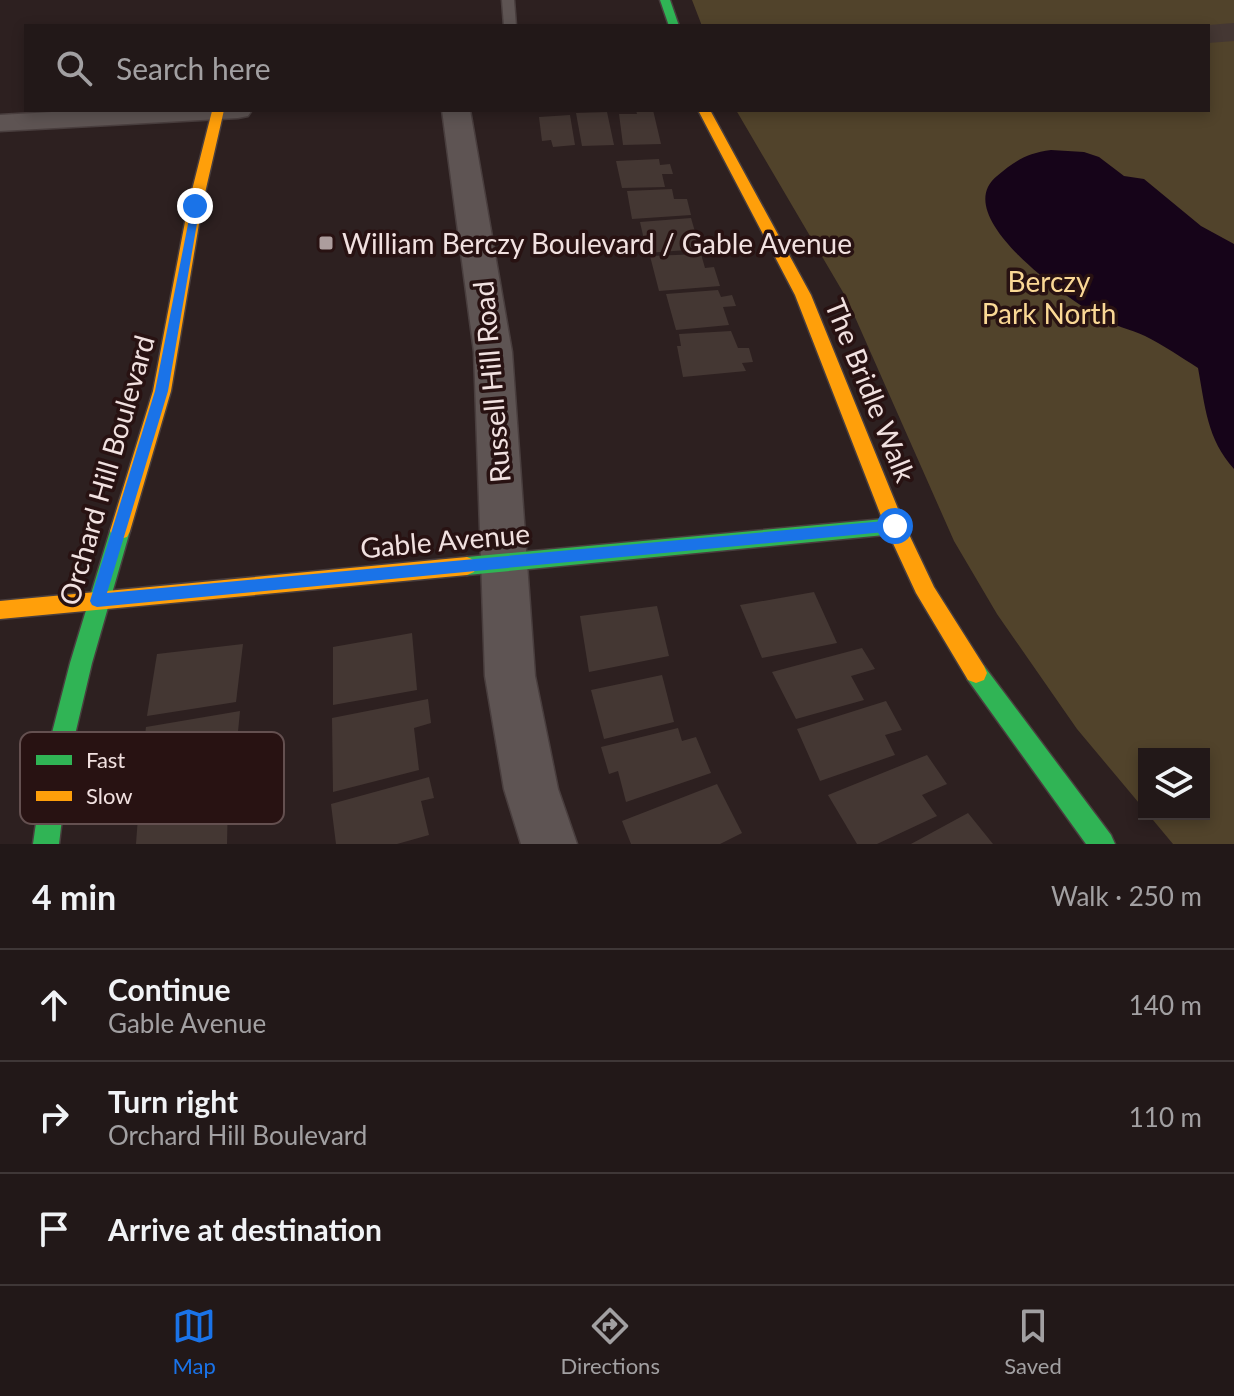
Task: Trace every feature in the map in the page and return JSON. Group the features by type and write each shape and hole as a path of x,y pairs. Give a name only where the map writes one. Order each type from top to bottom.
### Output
{"street":[{"path":"665,0 673,24"},
{"path":"0,123 200,112"},
{"name":"Orchard Hill Boulevard","path":"64,732 97,601 162,391 195,206 218,112"},
{"name":"Russell Hill Road","path":"456,112 461,157 491,323 511,672 539,820 549,844"},
{"name":"The Bridle Walk","path":"705,112 803,295 895,526 927,593 987,691 1102,844"},
{"name":"Gable Avenue","path":"0,610 895,526"},
{"name":"Orchard Hill Boulevard","path":"46,844 49,824"}],"lane":[{"path":"508,0 510,24"}],"green space":[{"name":"Berczy Park North","path":"692,0 1234,0 1234,844 1173,844 1153,820 1210,820 1210,748 1138,748 1138,802 1077,729 997,614 954,541 847,299 737,112 1210,112 1210,24 701,24"}],"shaded area":[{"path":"1051,150 1084,152 1099,157 1124,176 1144,179 1201,226 1234,244 1234,469 1213,434 1198,368 1152,340 1110,323 1083,307 1040,275 999,233 988,212 986,193 997,176 1016,162"}],"building":[{"path":"1234,23 1234,41 1210,43 1210,25"},
{"path":"607,112 614,145 582,146 576,113"},
{"path":"653,112 661,144 623,145 619,114"},
{"path":"570,115 575,145 553,147 551,140 542,141 539,117"},
{"path":"659,159 660,165 670,164 673,174 662,174 665,187 622,188 616,161"},
{"path":"672,189 674,199 687,199 691,215 632,219 627,191"},
{"path":"691,218 700,249 647,253 640,222"},
{"path":"701,254 705,268 714,267 720,286 659,291 650,256"},
{"path":"718,290 721,297 732,295 736,306 723,307 729,325 676,330 666,294"},
{"path":"731,331 738,348 749,348 753,362 742,363 746,371 683,377 677,346 681,346 679,334"},
{"path":"814,592 837,643 762,658 740,605"},
{"path":"657,606 669,656 589,672 580,616"},
{"path":"412,633 417,690 333,705 333,647"},
{"path":"243,644 236,702 147,716 157,654"},
{"path":"862,648 875,669 851,676 864,700 796,719 772,672"},
{"path":"662,675 674,722 604,739 591,690"},
{"path":"428,699 431,723 414,728 419,770 333,792 332,718"},
{"path":"886,701 902,730 885,735 895,755 820,781 797,729"},
{"path":"240,711 238,732 145,732 146,727"},
{"path":"678,728 682,741 696,737 711,773 626,802 618,771 609,774 601,747"},
{"path":"927,755 947,784 922,795 937,816 877,844 857,844 828,795"},
{"path":"429,777 434,798 421,801 429,835 397,844 336,844 331,804"},
{"path":"717,784 742,833 720,844 631,844 622,821"},
{"path":"968,813 993,844 911,844"},
{"path":"137,824 227,824 227,844 136,844"}],"traffic: fast":[{"path":"665,0 673,24"},
{"path":"467,566 895,526"},
{"path":"64,732 120,531"},
{"path":"976,673 1102,844"},
{"path":"46,844 49,824"}],"traffic: slow":[{"path":"120,531 162,391 195,206 218,112"},
{"path":"705,112 803,295 895,526 927,593 976,673"},
{"path":"0,610 467,566"}],"place":[{"name":"William Berczy Boulevard / Gable Avenue","path":"326,243"}],"route":[{"path":"195,206 162,391 97,601 895,526"}]}
